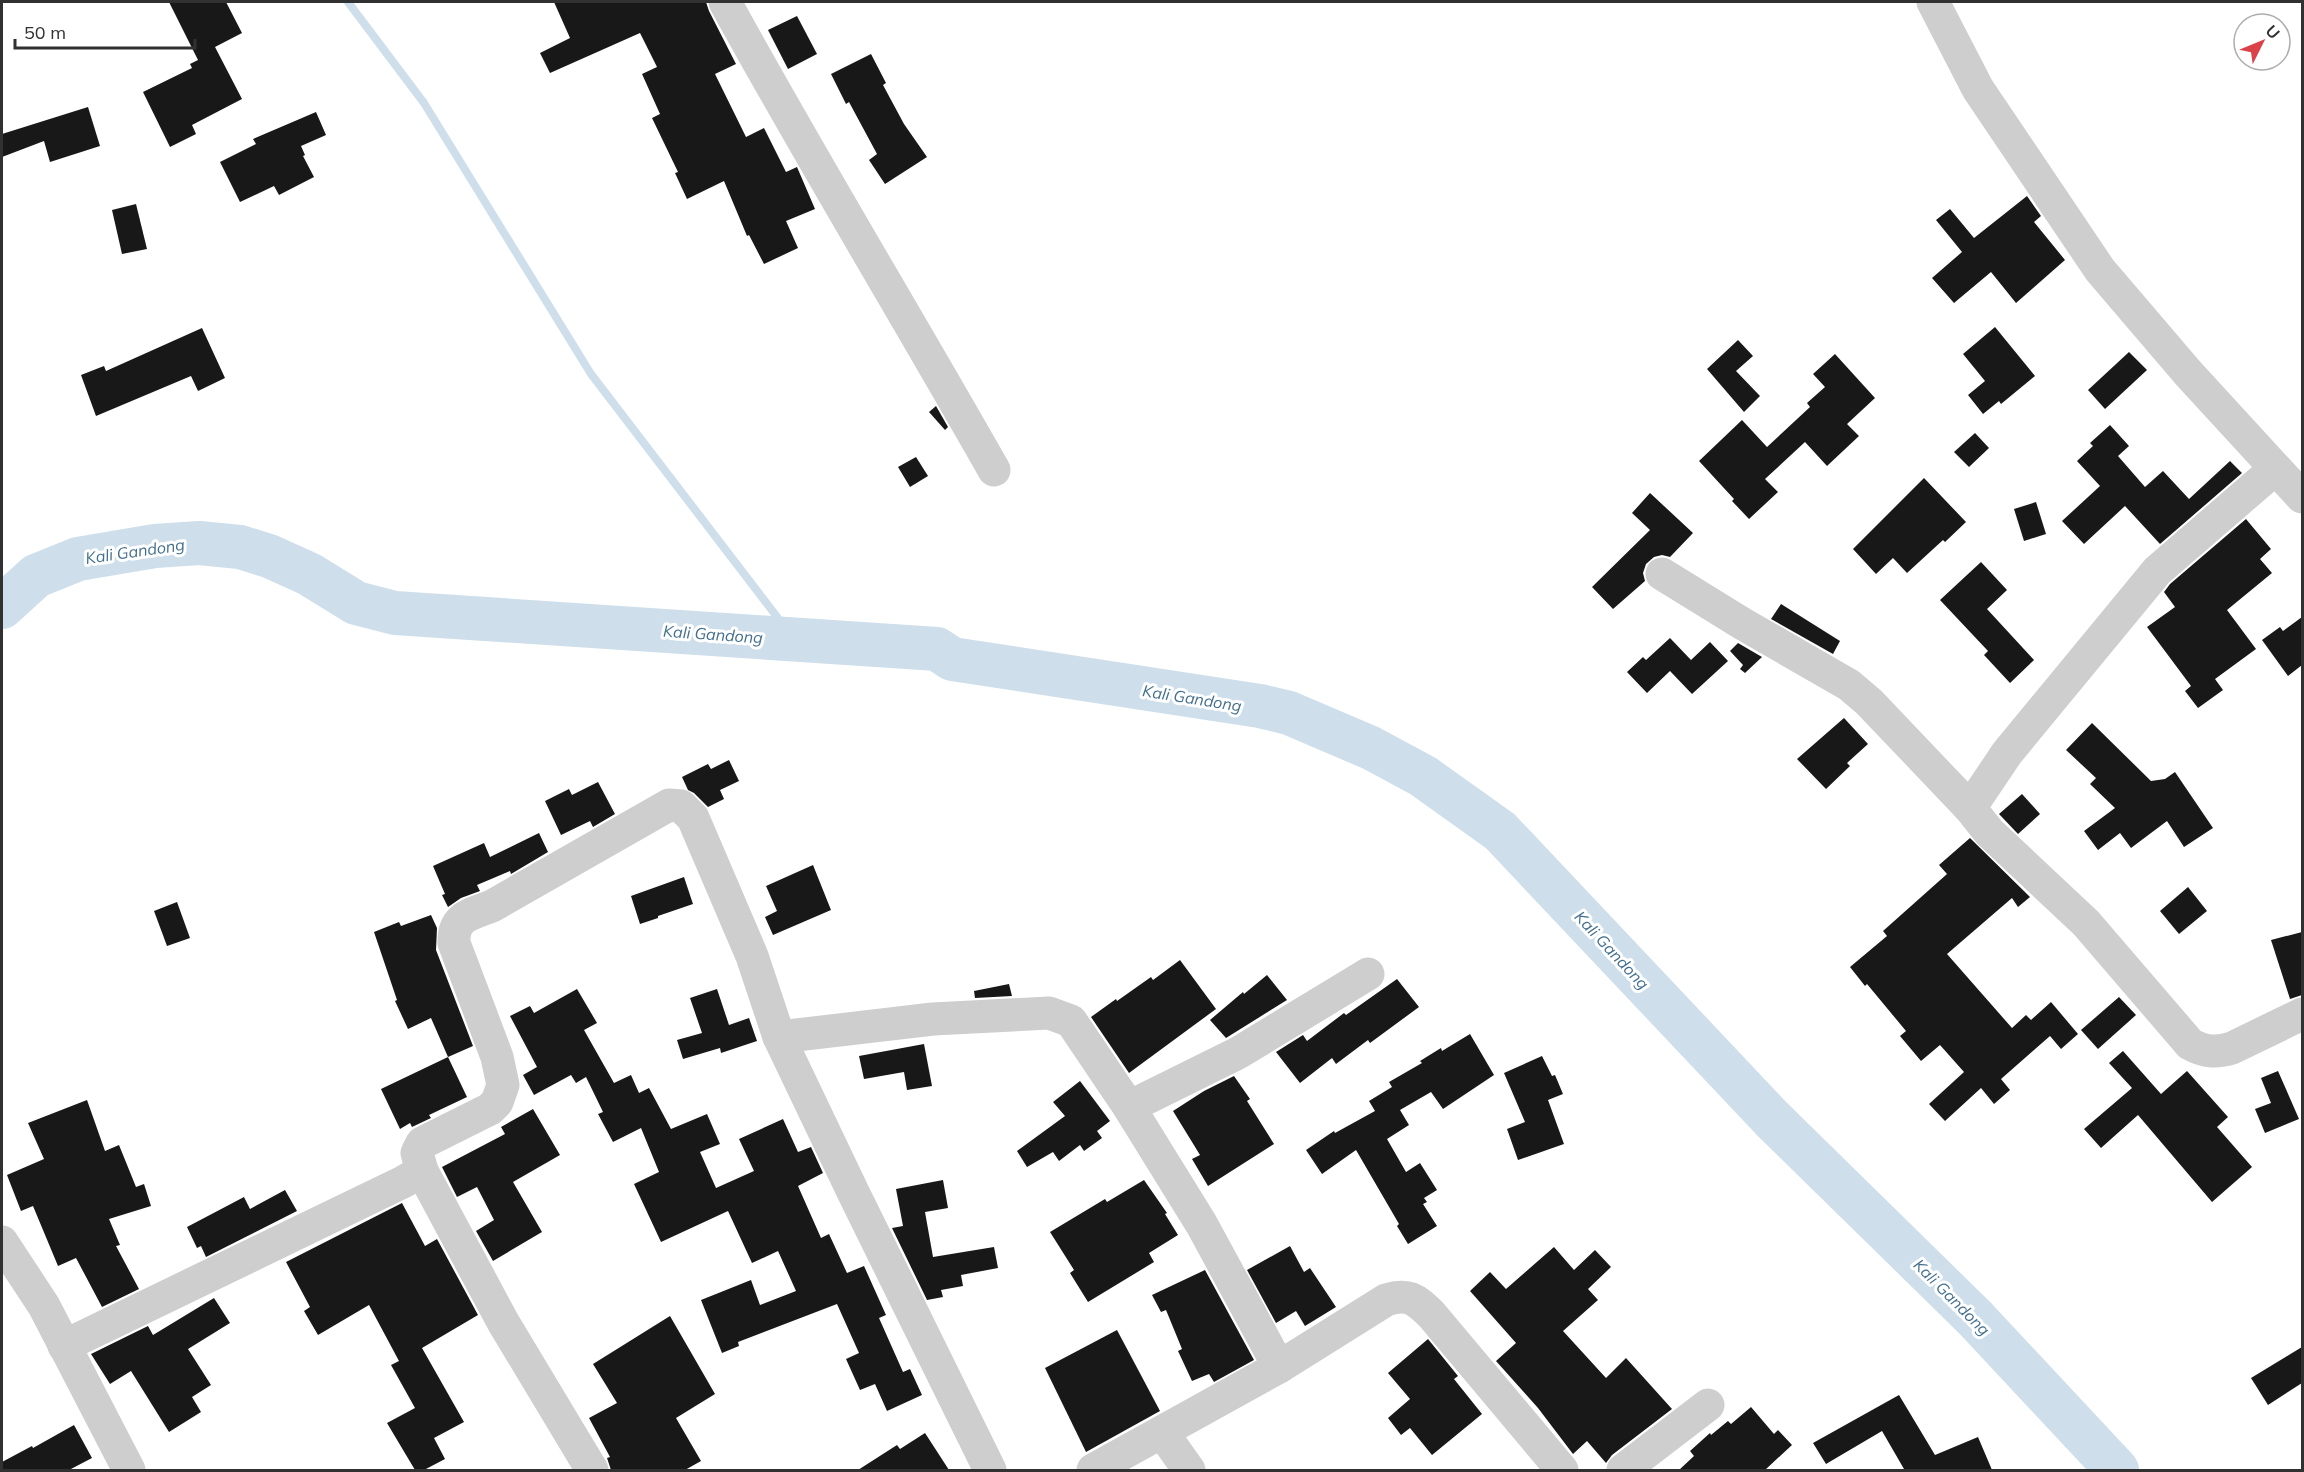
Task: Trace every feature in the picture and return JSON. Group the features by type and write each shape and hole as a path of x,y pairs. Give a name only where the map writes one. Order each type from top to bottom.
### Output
{"street":[{"path":"725,2 792,124 927,351 994,470"},
{"path":"1933,2 1978,89 2100,270 2188,374 2302,497"},
{"path":"1970,808 2007,753 2157,571 2275,469"},
{"path":"1662,574 1849,685 1869,702 1970,808 1989,832 2086,923 2190,1044 2199,1049 2220,1052 2301,1018"},
{"path":"592,1470 503,1322 422,1171 417,1153 422,1143 490,1109 497,1102 503,1085 497,1057 454,943 457,924 462,919 492,906 669,805 681,806 693,818 752,956 779,1036 990,1470"},
{"path":"1129,1107 1238,1053 1368,974"},
{"path":"779,1036 933,1019 1049,1013 1071,1020 1129,1107 1202,1225 1279,1367"},
{"path":"64,1346 422,1171"},
{"path":"2,1242 44,1306 129,1470"},
{"path":"1093,1470 1279,1367 1386,1300 1398,1296 1423,1307 1562,1470"},
{"path":"1623,1470 1708,1405"},
{"path":"1162,1432 1189,1470"}],"building":[{"path":"169,2 226,2 242,33 215,47 242,99 192,125 196,134 170,147 143,92 192,68 190,64 198,60"},
{"path":"554,2 706,2 736,64 715,74 746,137 764,128 786,172 797,167 815,209 786,221 798,248 764,264 749,235 747,236 724,181 687,199 675,173 678,172 652,118 660,114 642,74 657,67 640,33 550,73 540,53 570,38"},
{"path":"797,16 817,54 788,69 768,30"},
{"path":"871,54 886,83 883,85 904,124 927,157 885,184 869,160 877,154 849,102 846,104 831,74"},
{"path":"88,107 100,146 50,162 44,141 2,157 2,134"},
{"path":"316,112 326,135 301,146 305,155 303,156 314,177 279,195 274,186 240,202 220,162 256,144 253,139"},
{"path":"2027,196 2041,216 2034,222 2065,260 2016,303 1991,272 1954,303 1932,278 1962,252 1936,220 1950,209 1974,238"},
{"path":"136,204 147,249 122,254 112,210"},
{"path":"1995,327 2035,376 2001,404 1999,401 1983,414 1968,395 1985,381 1963,354"},
{"path":"202,328 225,378 198,391 191,376 96,416 81,375 104,366 106,371"},
{"path":"1738,340 1753,356 1736,371 1760,396 1744,412 1707,369"},
{"path":"2129,352 2147,370 2105,409 2088,390"},
{"path":"1835,354 1875,398 1847,424 1859,436 1827,466 1805,442 1765,479 1778,492 1749,519 1699,461 1742,420 1767,447 1810,407 1807,403 1825,387 1813,374"},
{"path":"936,406 948,427 945,430 929,412"},
{"path":"2110,425 2129,446 2118,456 2145,487 2163,471 2189,499 2230,461 2242,473 2160,544 2125,506 2084,544 2062,521 2100,486 2077,461 2093,446 2090,443"},
{"path":"1975,433 1989,448 1969,467 1954,452"},
{"path":"916,457 928,476 910,487 898,467"},
{"path":"1924,478 1966,522 1907,573 1893,558 1876,574 1853,549"},
{"path":"1650,493 1693,533 1670,557 1662,555 1654,557 1646,564 1643,573 1645,581 1613,609 1592,587 1650,530 1632,513"},
{"path":"2036,502 2046,534 2024,541 2014,509"},
{"path":"2246,519 2271,549 2260,559 2272,573 2227,610 2256,649 2215,679 2223,690 2198,708 2185,691 2191,686 2147,627 2175,607 2164,592 2170,584"},
{"path":"1981,562 2007,590 1987,609 2034,660 2010,683 1984,655 1988,651 1940,600"},
{"path":"1781,604 1840,641 1833,654 1771,619"},
{"path":"2302,617 2302,665 2288,676 2262,640 2280,627 2283,631"},
{"path":"1670,638 1691,660 1710,642 1728,661 1692,694 1670,671 1647,693 1627,672 1643,657 1646,660"},
{"path":"1738,643 1762,657 1745,673 1740,669 1743,665 1730,651"},
{"path":"1844,718 1868,744 1847,763 1850,766 1826,789 1797,759"},
{"path":"2092,723 2151,781 2165,779 2175,772 2213,828 2184,847 2167,821 2131,848 2120,833 2098,850 2084,831 2115,808 2090,784 2096,778 2066,750"},
{"path":"729,760 739,781 720,790 724,799 708,807 688,790 682,777 708,764 711,769"},
{"path":"598,782 615,814 593,827 590,821 561,835 545,801 569,789 572,795"},
{"path":"2022,794 2040,814 2018,834 1999,814"},
{"path":"539,833 548,852 511,874 510,871 477,885 480,891 461,898 448,907 433,866 484,843 490,857"},
{"path":"1970,838 2030,897 2018,907 2012,898 1947,954 2012,1028 2026,1015 2031,1020 2051,1002 2078,1034 2061,1049 2050,1036 2001,1079 2010,1090 1994,1104 1981,1088 1945,1121 1929,1104 1964,1072 1940,1045 1921,1061 1900,1036 1906,1031 1850,967 1887,936 1883,931 1947,874 1939,865"},
{"path":"813,865 831,910 773,935 765,917 777,911 766,886"},
{"path":"684,877 693,904 640,924 631,896"},
{"path":"2188,887 2207,911 2179,934 2160,911"},
{"path":"177,902 190,938 167,946 154,911"},
{"path":"431,915 437,928 436,950 473,1046 448,1057 431,1018 408,1029 395,1001 397,1000 374,932 399,922 401,926"},
{"path":"2302,932 2302,995 2290,999 2271,940"},
{"path":"1180,960 1216,1009 1129,1073 1091,1017 1151,977 1153,980"},
{"path":"1267,975 1287,1000 1226,1038 1210,1020"},
{"path":"1397,979 1419,1007 1370,1043 1368,1040 1336,1064 1332,1058 1300,1083 1276,1052 1303,1035 1307,1041 1344,1013 1346,1015"},
{"path":"1009,984 1012,996 975,998 974,991"},
{"path":"577,989 597,1023 584,1030 614,1083 631,1075 639,1093 649,1088 671,1129 707,1114 720,1144 700,1152 716,1188 754,1171 739,1139 783,1119 798,1152 811,1147 823,1173 798,1186 821,1238 829,1234 847,1273 864,1266 886,1315 879,1318 903,1372 910,1369 922,1395 887,1411 875,1384 860,1390 846,1359 859,1353 837,1304 738,1342 739,1346 722,1353 701,1300 751,1280 760,1305 796,1291 778,1251 752,1263 728,1211 661,1242 634,1184 659,1172 641,1128 613,1142 598,1114 603,1112 586,1077 576,1083 571,1075 534,1095 523,1075 537,1067 510,1016 530,1006 534,1013"},
{"path":"717,989 729,1025 749,1018 757,1041 721,1053 720,1048 683,1059 677,1040 702,1033 690,998"},
{"path":"2119,997 2136,1015 2098,1049 2081,1030"},
{"path":"1470,1034 1494,1075 1443,1109 1431,1092 1400,1110 1409,1125 1387,1139 1406,1172 1420,1163 1437,1190 1424,1198 1427,1202 1423,1204 1437,1226 1408,1244 1397,1226 1399,1224 1356,1150 1322,1174 1306,1150 1334,1131 1335,1133 1375,1111 1369,1101 1392,1087 1389,1082 1422,1063 1420,1061 1441,1048 1442,1051"},
{"path":"924,1044 932,1086 907,1090 904,1072 864,1079 859,1056"},
{"path":"2123,1051 2161,1094 2187,1071 2228,1117 2217,1127 2252,1167 2212,1202 2138,1115 2101,1148 2084,1129 2132,1088 2109,1063"},
{"path":"1542,1056 1552,1076 1555,1075 1563,1094 1548,1100 1564,1144 1518,1160 1507,1129 1525,1122 1504,1073"},
{"path":"448,1057 467,1097 429,1115 431,1118 412,1127 410,1123 400,1129 381,1089"},
{"path":"2278,1071 2299,1119 2265,1133 2255,1109 2271,1103 2261,1078"},
{"path":"1234,1076 1250,1099 1247,1101 1274,1144 1208,1186 1192,1159 1200,1155 1173,1111 1204,1091"},
{"path":"1080,1081 1110,1121 1097,1131 1102,1138 1084,1151 1080,1145 1059,1161 1053,1152 1027,1167 1017,1151 1065,1116 1053,1102"},
{"path":"87,1100 105,1151 119,1145 136,1187 144,1184 151,1206 109,1219 120,1245 116,1246 139,1289 102,1307 76,1258 58,1266 33,1206 21,1211 7,1175 44,1159 28,1123"},
{"path":"533,1109 560,1155 513,1182 542,1232 493,1261 476,1231 494,1220 477,1187 457,1197 442,1167 505,1134 501,1127"},
{"path":"943,1180 948,1208 925,1212 933,1257 994,1247 998,1268 961,1275 963,1286 941,1290 943,1297 927,1300 892,1228 903,1226 896,1189"},
{"path":"1144,1180 1167,1213 1165,1214 1178,1235 1149,1253 1154,1262 1088,1302 1070,1273 1074,1270 1050,1232 1105,1199 1107,1202"},
{"path":"285,1190 297,1211 206,1257 201,1246 197,1248 187,1227 244,1197 250,1209"},
{"path":"402,1203 425,1246 437,1239 478,1315 422,1348 464,1422 434,1438 445,1459 424,1470 415,1470 387,1423 415,1408 391,1365 399,1361 369,1305 318,1335 304,1311 310,1307 286,1262"},
{"path":"1290,1246 1304,1272 1310,1268 1336,1307 1305,1326 1296,1311 1276,1323 1247,1270"},
{"path":"1554,1247 1574,1270 1595,1250 1611,1267 1588,1289 1598,1300 1563,1331 1606,1378 1626,1358 1672,1409 1612,1455 1606,1463 1587,1441 1573,1454 1538,1408 1496,1361 1516,1343 1470,1291 1490,1272 1506,1289"},
{"path":"1205,1270 1254,1360 1214,1382 1209,1374 1192,1381 1178,1351 1182,1349 1166,1310 1161,1312 1152,1295"},
{"path":"214,1298 230,1323 188,1349 211,1385 192,1397 201,1412 169,1432 131,1371 110,1384 91,1354 148,1326 153,1335"},
{"path":"670,1316 715,1394 676,1418 701,1461 685,1470 611,1470 607,1458 610,1457 589,1418 617,1403 593,1364"},
{"path":"1117,1330 1160,1411 1086,1452 1045,1368"},
{"path":"1428,1339 1458,1376 1454,1379 1482,1414 1432,1455 1410,1428 1401,1435 1388,1418 1410,1399 1388,1373"},
{"path":"2302,1347 2302,1383 2268,1405 2251,1378"},
{"path":"1899,1395 1935,1455 1978,1437 1992,1470 1900,1470 1904,1469 1882,1431 1826,1464 1813,1443"},
{"path":"1751,1407 1774,1434 1778,1430 1792,1445 1765,1470 1679,1470 1694,1456 1690,1451 1710,1433 1711,1435 1728,1421 1731,1424"},
{"path":"74,1425 92,1458 69,1470 2,1470 2,1462"},
{"path":"925,1433 949,1470 858,1470 897,1445 900,1449"}],"waterway":[{"path":"348,2 424,103 591,374 794,639"},
{"name":"Kali Gandong","path":"2,607 36,576 78,559 155,546 199,543 240,547 269,556 309,574 356,603 395,613 937,649 952,659 1260,706 1289,713 1371,748 1423,776 1500,831 1771,1118 1975,1318 2117,1470"}]}
